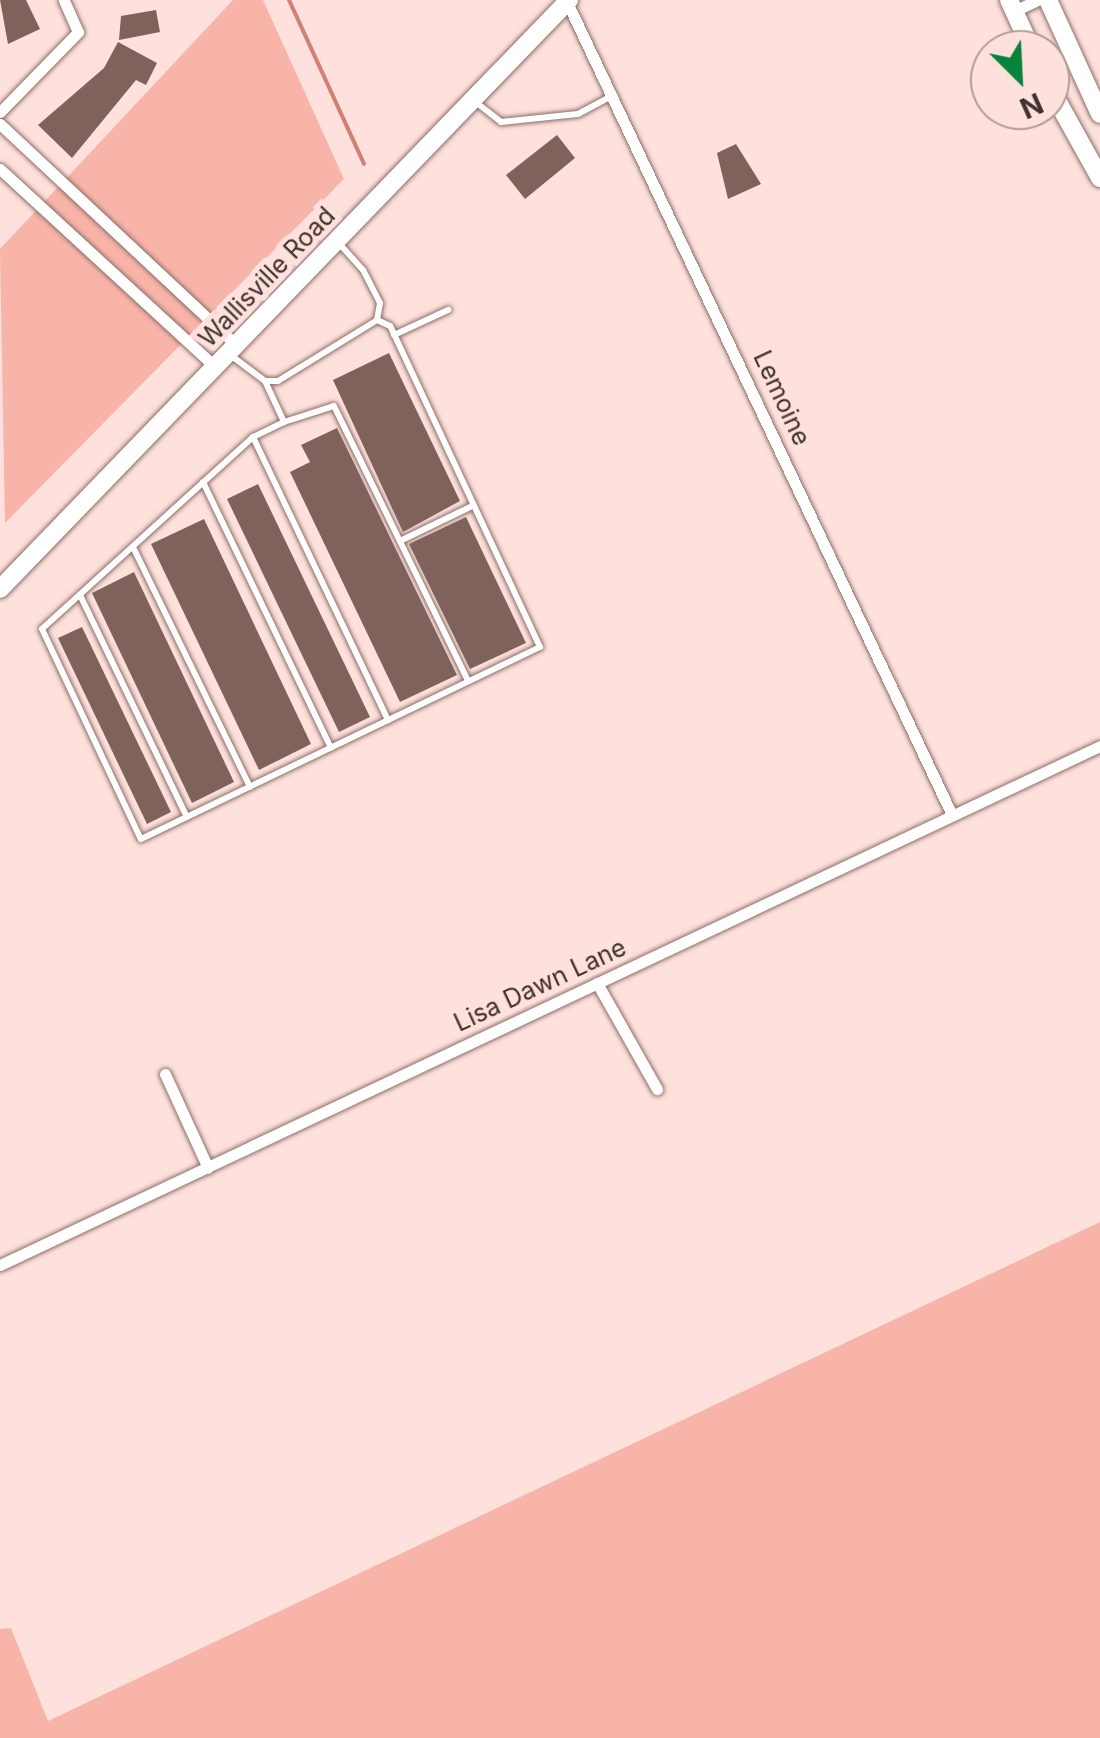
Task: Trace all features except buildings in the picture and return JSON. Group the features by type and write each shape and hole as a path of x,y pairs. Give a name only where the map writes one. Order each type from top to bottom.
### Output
{"main road":[{"path":"1048,0 1100,114"},
{"name":"Wallisville Road","path":"0,590 568,1"},
{"path":"1012,5 1023,30"},
{"path":"1070,124 1100,178"}],"street":[{"path":"0,112 78,32 64,0"},
{"path":"1012,5 1038,0"},
{"name":"Lemoine","path":"568,1 952,816"},
{"path":"0,124 226,355"},
{"path":"0,170 226,355"},
{"name":"Lisa Dawn Lane","path":"0,1265 1100,746"},
{"path":"598,983 656,1089"},
{"path":"165,1074 208,1168"}],"lane":[{"path":"473,100 501,122 578,114 614,95"},
{"path":"265,381 278,381 377,320 380,304 363,270 337,240"},
{"path":"394,335 448,310"},
{"path":"377,320 394,335 540,647 141,839 42,630 253,437 334,406 469,681"},
{"path":"226,355 265,381 284,422"},
{"path":"253,437 388,720"},
{"path":"204,482 331,748"},
{"path":"400,541 474,506"},
{"path":"133,547 250,786"},
{"path":"80,595 187,817"}],"shaded area":[{"path":"233,0 263,0 344,179 5,523 0,249"},
{"path":"1100,1222 1100,1738 0,1738 0,1629 11,1628 48,1721"}],"waterway":[{"path":"289,0 364,164"}]}
